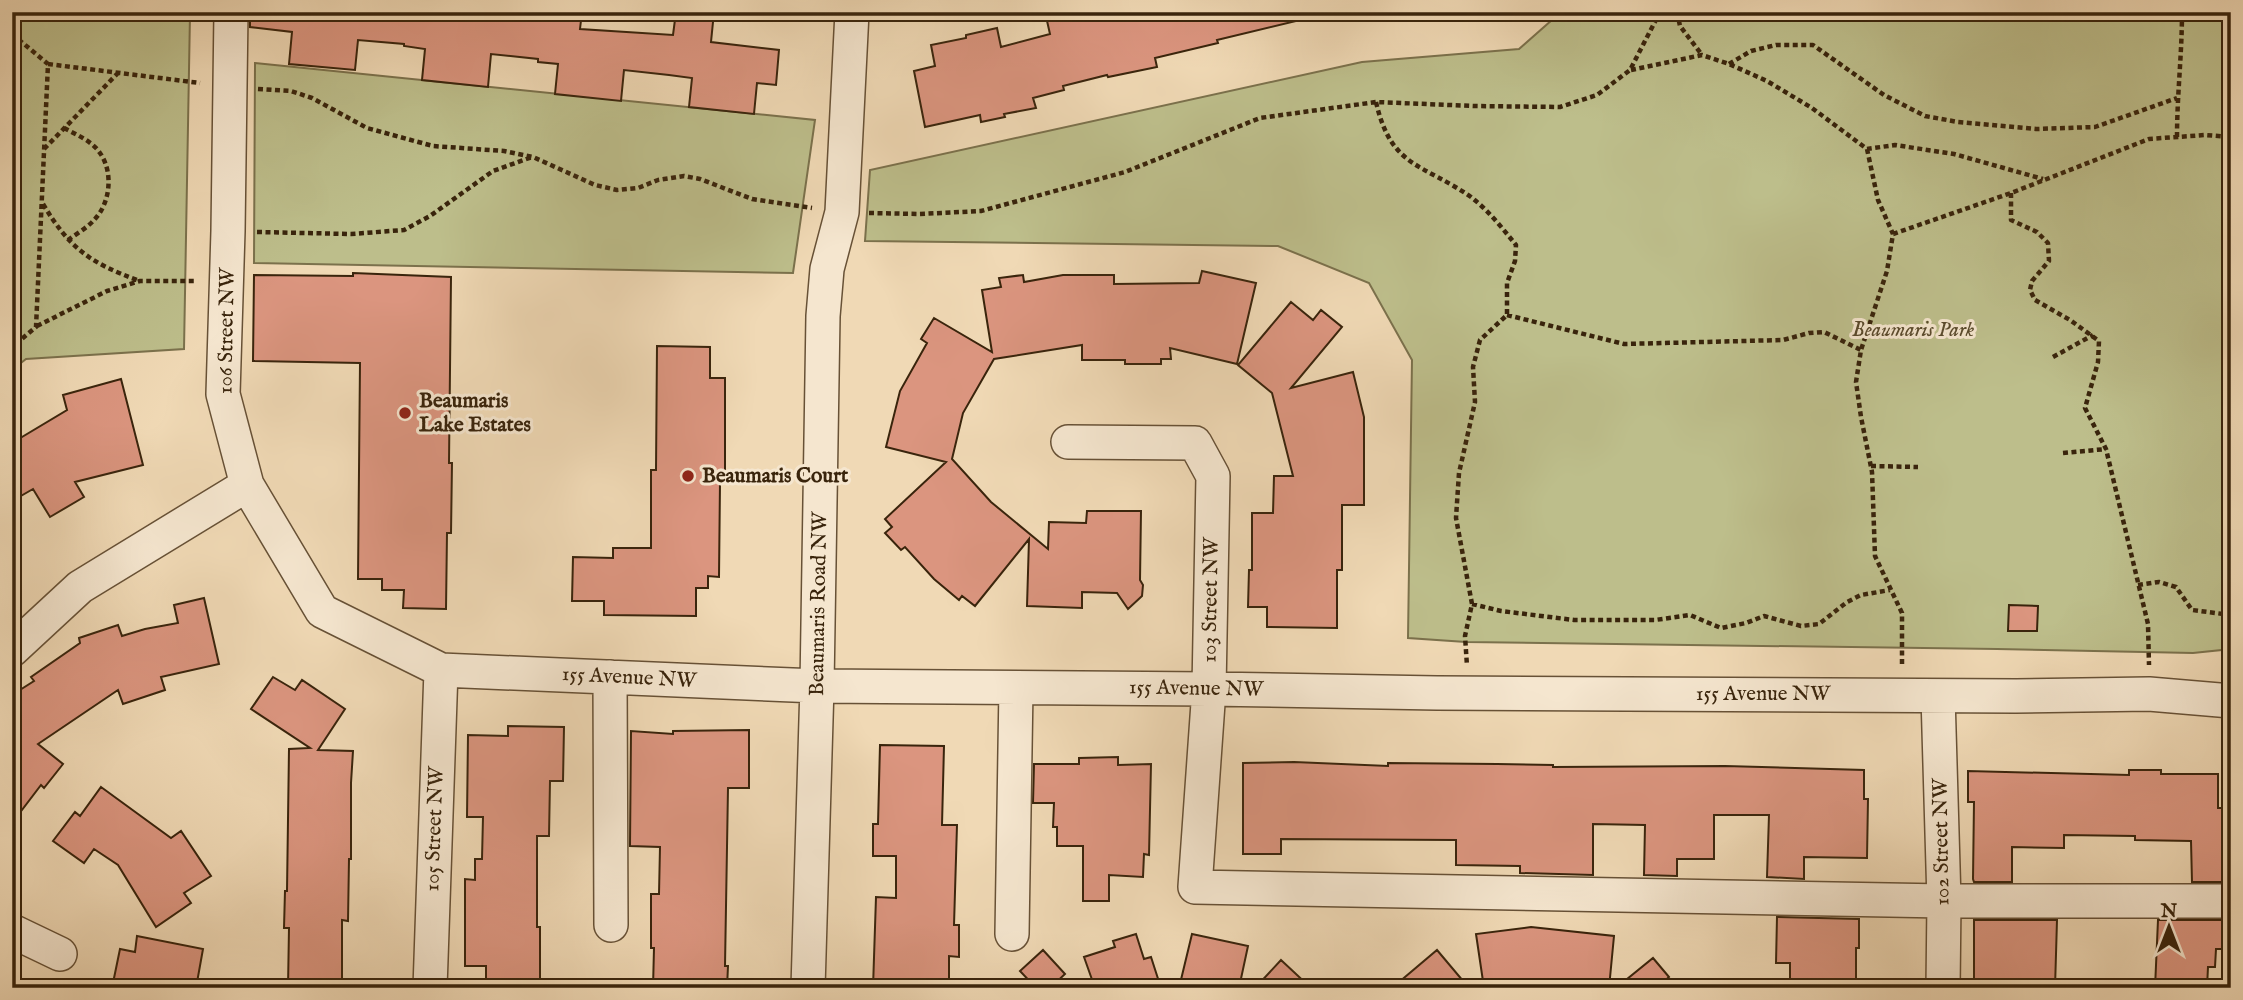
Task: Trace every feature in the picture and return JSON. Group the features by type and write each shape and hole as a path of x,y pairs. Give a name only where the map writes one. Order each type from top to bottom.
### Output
{"street":[{"name":"106 Street NW","path":"231,12 223,394 247,485"},
{"name":"Beaumaris Road NW","path":"808,988 817,686 823,316 827,269 842,212 852,12"},
{"name":"103 Street NW","path":"1069,442 1195,443 1213,476 1209,689 1195,887 1944,901"},
{"name":"155 Avenue NW","path":"247,485 323,611 441,670 817,686 1469,693 2149,694 2231,701"},
{"path":"12,650 80,587 247,485"},
{"name":"105 Street NW","path":"430,988 441,670"},
{"path":"610,677 611,925"},
{"path":"1012,933 1016,688"},
{"name":"102 Street NW","path":"1938,695 1944,988"},
{"path":"1944,901 2231,901"},
{"path":"12,931 60,954"}],"path":[{"path":"1630,70 1660,12"},
{"path":"1677,12 1681,26 1702,55"},
{"path":"2177,137 2182,12"},
{"path":"12,34 48,64 229,87 291,91 312,98 367,128 433,146 504,150 533,157 595,185 617,190 638,188 658,180 684,176 762,202 842,212 919,215 981,211 1125,172 1260,118 1376,102 1560,107 1597,95 1630,70 1702,55 1729,64 1768,81 1812,107 1867,149 1878,200 1893,234 1887,271 1861,350 1856,382 1871,466 1875,556 1902,613 1902,695"},
{"path":"1729,64 1751,51 1776,46 1813,45 1884,94 1925,116 1958,122 2036,129 2095,127 2177,98"},
{"path":"36,327 48,64"},
{"path":"44,149 119,73"},
{"path":"1376,102 1389,141 1405,158 1474,199 1516,245 1515,261 1507,283 1507,315 1480,340 1473,367 1475,402 1459,473 1455,518 1472,604 1465,636 1469,693"},
{"path":"65,128 88,142 101,154 107,168 108,184 107,198 94,221 68,240"},
{"path":"1893,234 2011,193 2149,139 2205,135 2231,137"},
{"path":"1867,149 1895,145 1954,154 2043,179"},
{"path":"228,231 351,234 404,230 430,216 493,171 533,157"},
{"path":"2011,193 2011,220 2037,232 2048,243 2049,261 2032,281 2030,290 2035,300 2099,341 2098,362 2085,408 2106,449 2148,624 2149,694"},
{"path":"41,202 68,240 93,260 111,271 141,281"},
{"path":"12,347 36,327 107,291 141,281 227,281"},
{"path":"1507,315 1624,344 1783,340 1824,332 1861,350"},
{"path":"2053,357 2093,335"},
{"path":"2063,453 2106,449"},
{"path":"1871,466 1918,467"},
{"path":"2138,585 2159,582 2176,587 2192,610 2231,615"},
{"path":"1472,604 1501,611 1574,620 1656,620 1690,615 1721,628 1764,616 1801,626 1819,624 1847,601 1861,595 1890,590"}],"green space":[{"path":"12,12 190,14 184,349 26,359 12,370"},
{"name":"Beaumaris Park","path":"1561,12 2231,12 2231,649 2193,653 1466,642 1408,638 1412,360 1369,283 1278,246 865,241 870,170 1362,62 1519,49"},
{"path":"255,63 815,120 793,273 254,263"}],"building":[{"path":"250,12 447,12 542,21 543,12 582,12 580,29 673,35 676,12 714,12 711,42 779,50 776,85 757,83 754,114 689,107 692,78 624,70 621,101 555,94 558,64 491,54 488,87 422,80 425,49 404,44 358,40 355,70 289,64 292,32 250,27"},
{"path":"1045,12 1295,12 1296,21 1155,58 1157,67 1063,86 1064,90 1033,98 1036,108 1004,114 1005,117 981,122 980,115 925,127 914,71 935,66 931,45 997,28 1001,47 1050,34"},
{"path":"1202,271 1256,283 1237,364 1170,348 1171,359 1161,359 1161,364 1125,364 1125,360 1082,360 1082,345 994,359 963,413 952,459 991,502 1048,549 1049,522 1086,523 1087,511 1141,511 1142,596 1128,609 1117,593 1082,592 1082,608 1027,606 1029,539 975,606 962,596 959,600 934,579 905,547 901,550 885,533 892,527 885,519 946,462 886,447 900,391 927,343 921,339 934,318 992,352 982,290 1001,287 999,278 1023,275 1024,282 1063,275 1114,275 1114,284 1199,283"},
{"name":"Beaumaris Lake Estates","path":"353,273 451,277 451,533 447,533 446,609 403,608 404,590 382,590 382,579 358,579 360,363 253,361 254,275 353,276"},
{"path":"1291,302 1313,320 1321,310 1342,327 1291,388 1353,372 1364,417 1364,505 1342,505 1342,570 1337,570 1337,628 1267,627 1267,607 1248,607 1249,570 1252,570 1252,513 1273,513 1274,476 1293,476 1272,393 1238,365"},
{"name":"Beaumaris Court","path":"657,346 710,347 710,378 725,378 725,482 720,482 719,577 708,576 708,588 696,588 696,616 604,615 604,601 572,601 573,557 613,558 613,548 651,548 651,470 656,470"},
{"path":"121,379 143,465 75,482 84,497 50,517 33,489 12,501 12,443 67,410 63,395"},
{"path":"204,598 219,664 161,677 165,690 123,704 118,690 38,744 63,764 44,788 41,785 12,823 12,695 34,681 31,677 80,643 79,638 118,625 122,636 178,623 174,605"},
{"path":"2009,605 2038,606 2037,631 2008,631"},
{"path":"273,677 295,690 302,680 345,709 318,750 353,751 348,921 342,920 342,988 288,988 289,928 284,928 289,749 310,748 251,709"},
{"path":"508,726 564,727 563,781 550,781 549,836 537,836 540,983 486,983 486,966 465,966 465,879 475,880 475,859 482,859 483,817 467,817 468,735 508,736"},
{"path":"749,730 749,788 728,788 725,966 728,966 727,988 653,988 651,894 659,894 660,847 630,846 631,731 673,734 673,731"},
{"path":"880,745 944,746 942,825 957,825 954,925 959,925 959,957 949,956 949,988 873,988 876,897 896,898 896,856 873,856 873,824 878,824"},
{"path":"1118,757 1118,765 1151,764 1149,855 1144,854 1143,877 1109,875 1109,901 1083,901 1083,846 1057,846 1057,827 1053,827 1054,803 1033,803 1034,764 1079,764 1079,758"},
{"path":"1243,763 1388,766 1388,763 1864,770 1864,799 1868,799 1867,858 1804,857 1804,879 1767,877 1769,815 1714,815 1714,859 1677,859 1677,876 1644,875 1645,825 1593,824 1593,875 1520,873 1520,866 1456,865 1456,840 1281,839 1281,854 1243,854"},
{"path":"2129,770 2161,770 2161,774 2218,774 2218,808 2231,808 2231,882 2192,882 2191,841 2135,840 2135,836 2064,835 2064,848 2012,847 2012,882 1974,882 1974,802 1968,802 1968,771 2129,775"},
{"path":"101,787 171,838 181,831 211,876 184,893 191,903 156,927 118,865 94,849 84,863 53,841 75,812 80,816"},
{"path":"1777,917 1859,919 1856,988 1790,988 1790,963 1776,963"},
{"path":"1974,920 2057,920 2055,988 1974,988"},
{"path":"2158,920 2225,920 2224,949 2216,949 2215,967 2208,967 2207,988 2155,988"},
{"path":"1531,927 1614,936 1609,988 1484,988 1476,934"},
{"path":"1136,934 1144,959 1151,957 1161,988 1095,988 1084,957 1115,947 1113,941"},
{"path":"1192,934 1248,946 1239,988 1179,988"},
{"path":"137,936 203,949 196,988 150,981 149,988 113,983 120,949 135,952"},
{"path":"1043,950 1065,974 1050,988 1036,988 1020,971"},
{"path":"1437,950 1469,988 1392,988"},
{"path":"1653,958 1669,977 1657,988 1616,988"},
{"path":"1281,960 1311,988 1255,988"}],"place":[{"name":"Beaumaris Lake Estates","path":"405,413"},
{"name":"Beaumaris Court","path":"688,476"}]}
